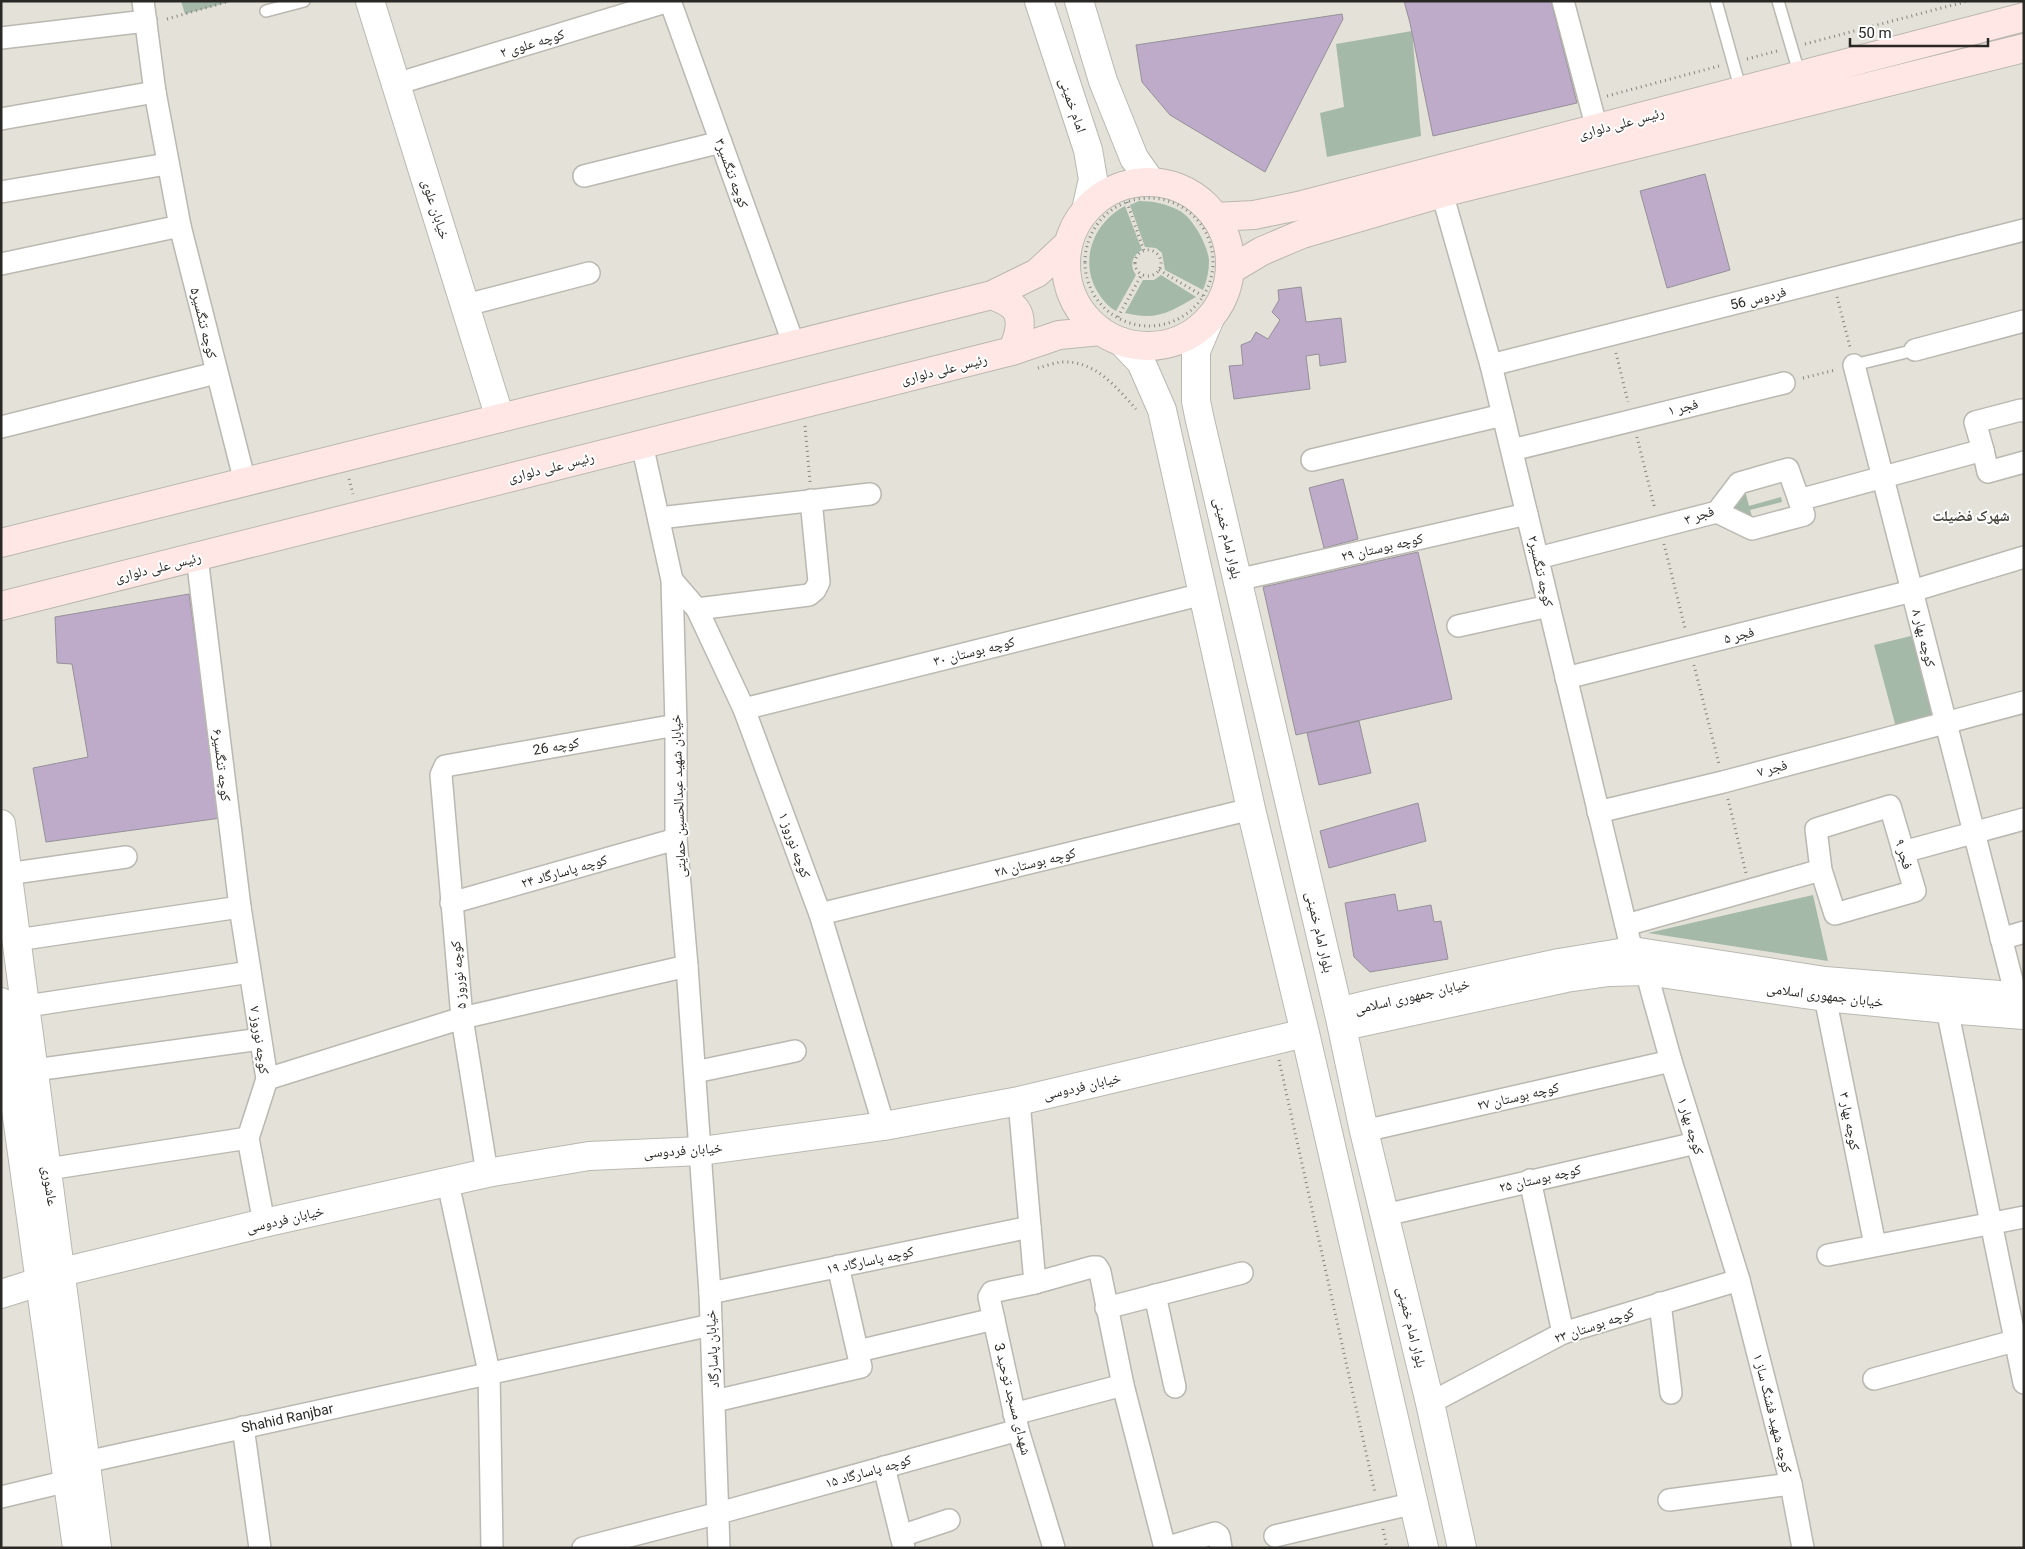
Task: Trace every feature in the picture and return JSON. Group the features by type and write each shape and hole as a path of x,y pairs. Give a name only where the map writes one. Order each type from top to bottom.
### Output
{"main road":[{"name":"رئیس علی دلواری","path":"1216,217 1254,215 1298,206 1742,92 2024,17"},
{"name":"رئیس علی دلواری","path":"1,606 1012,351 1059,335 1113,330 1146,346 1170,343 1192,333 1206,307 1223,298 1230,270 1262,250 1302,234 1442,194 2024,48"},
{"path":"1113,330 1081,312 1069,288 1065,261 1072,230 1086,210 1104,194 1126,184 1151,182 1174,186 1196,197 1216,217 1227,243 1230,270"},
{"path":"1298,206 1291,213 1289,219 1291,227 1295,232 1302,234"},
{"path":"1,543 992,295 1037,273 1068,245"},
{"path":"992,295 1012,305 1020,320 1020,336 1012,351"}],"street":[{"name":"خیابان علوی","path":"370,1 500,418"},
{"name":"کوچه علوی ۲","path":"396,84 669,1"},
{"name":"کوچه تنگسیر۳","path":"669,1 794,345"},
{"name":"امام خمینی","path":"1039,1 1088,150 1093,180 1086,210"},
{"path":"1079,1 1103,81 1134,158 1151,182"},
{"path":"1563,1 1597,129"},
{"path":"1,38 152,14"},
{"name":"کوچه تنگسیر۵","path":"152,14 155,92 167,164 180,226 245,482"},
{"path":"1068,90 1076,98 1085,100 1096,98 1101,92 1103,81"},
{"path":"1,119 155,92"},
{"path":"584,176 721,142"},
{"path":"1,192 167,164"},
{"name":"کوچه تنگسیر۲","path":"1442,194 1492,365 1598,812 1626,925 1639,961"},
{"path":"1,264 180,226"},
{"name":"فردوس 56","path":"1492,365 2024,230"},
{"path":"466,305 589,273"},
{"name":"بلوار امام خمینی","path":"1206,307 1196,351 1196,401 1462,1548"},
{"path":"1915,350 2024,321"},
{"path":"1113,330 1141,362 1150,411 1203,594 1251,809 1424,1548"},
{"name":"کوچه بهار ۸","path":"1854,365 2001,939 2021,1003"},
{"path":"1,427 216,372"},
{"name":"فجر ۱","path":"1512,450 1784,383"},
{"path":"1150,411 1164,397 1174,392 1186,392 1196,401"},
{"path":"2024,411 2021,410 1974,422 1988,472 2024,462"},
{"path":"1312,460 1503,415"},
{"name":"خیابان شهید عبدالحسین حمایتی","path":"642,444 672,580 676,725 676,839 701,1151"},
{"path":"1716,512 1752,529 1804,515 1799,500 1983,450"},
{"name":"فجر ۳","path":"1538,558 1716,512 1738,483 1788,469 1799,500"},
{"path":"659,518 870,494"},
{"path":"697,609 809,596 819,582 811,500"},
{"name":"کوچه بوستان ۲۹","path":"1238,580 1527,514"},
{"name":"کوچه تنگسیر۶","path":"197,557 240,907 250,972"},
{"name":"فجر ۵","path":"1566,678 1912,591 2024,557"},
{"name":"کوچه نوروز ۱","path":"672,580 697,609 744,709 820,914 884,1126"},
{"name":"کوچه بوستان ۳۰","path":"744,709 1203,594"},
{"path":"1458,626 1549,606"},
{"name":"فجر ۷","path":"1598,812 1724,782 2024,702"},
{"name":"کوچه 26","path":"441,774 445,766 676,725"},
{"name":"کوچه نوروز ۵","path":"441,774 462,1018 486,1173"},
{"name":"فجر ۹","path":"1890,806 1915,891 1835,914 1821,870 1816,829 1890,806"},
{"name":"کوچه بوستان ۲۸","path":"820,914 1251,809"},
{"path":"1903,852 2024,819"},
{"name":"عاشوری","path":"1,824 17,940 14,1004 50,1277 68,1481 77,1548"},
{"name":"کوچه پاسارگاد ۲۴","path":"451,903 676,839"},
{"path":"8,874 126,857"},
{"path":"1626,925 1821,870"},
{"path":"17,940 240,907"},
{"path":"2001,939 2024,932"},
{"name":"خیابان جمهوری اسلامی","path":"1639,961 1825,997 1947,1009 2021,1003"},
{"name":"خیابان جمهوری اسلامی","path":"1340,1018 1350,1009 1376,1010 1559,963 1639,961 2021,1003"},
{"name":"کوچه بهار ۱","path":"1639,961 1739,1280"},
{"path":"267,1079 462,1018 687,966"},
{"path":"14,1004 250,972"},
{"name":"کوچه نوروز ۷","path":"250,972 267,1079 248,1138 264,1223"},
{"name":"کوچه بهار ۳","path":"1825,997 1875,1244"},
{"name":"عاشوری","path":"14,1004 35,1070 48,1169 50,1277 86,1462 97,1548"},
{"path":"1947,1009 2024,1383"},
{"name":"خیابان فردوسی","path":"1,1294 50,1277 264,1223 486,1173 589,1156 701,1151 884,1126 1019,1101 1305,1034"},
{"path":"35,1070 260,1039"},
{"path":"695,1072 795,1051"},
{"name":"کوچه بوستان ۲۷","path":"1364,1131 1671,1061"},
{"path":"1019,1101 1035,1283 1097,1267 1100,1272 1123,1385 1165,1548 1215,1533 1220,1542"},
{"path":"48,1169 248,1138"},
{"name":"کوچه بوستان ۲۵","path":"1385,1215 1696,1143"},
{"name":"خیابان پاسارگاد","path":"701,1151 715,1401 719,1548"},
{"path":"1530,1180 1563,1333"},
{"path":"448,1183 489,1372 492,1548"},
{"path":"1828,1255 1875,1244 2024,1217"},
{"name":"کوچه پاسارگاد ۱۹","path":"710,1293 1030,1227"},
{"path":"715,1401 859,1369 862,1365 838,1266"},
{"path":"1106,1308 1242,1273"},
{"name":"کوچه بوستان ۲۳","path":"1430,1404 1563,1333 1739,1280"},
{"name":"کوچه شهید فشنگ ساز ۱","path":"1739,1280 1791,1484 1803,1548"},
{"name":"شهدای مسجد توحید 3","path":"1035,1283 992,1292 989,1297 1016,1422 1054,1548"},
{"path":"1155,1296 1175,1387"},
{"path":"1660,1303 1671,1393"},
{"path":"858,1351 994,1319"},
{"name":"Shahid Ranjbar","path":"86,1462 489,1372 711,1325"},
{"path":"1874,1379 2014,1341"},
{"name":"کوچه پاسارگاد ۱۵","path":"583,1548 884,1467 1123,1385"},
{"path":"243,1427 259,1539"},
{"path":"884,1467 902,1542 949,1520"},
{"path":"1,1497 68,1481"},
{"path":"1669,1500 1791,1484"},
{"path":"1275,1536 1414,1504"}],"lane":[{"path":"266,11 304,1"},
{"path":"1716,1 1742,92"},
{"path":"1778,1 1800,76"},
{"path":"1854,365 1915,350"}],"path":[{"path":"152,14 230,1"},
{"path":"1113,330 1105,308 1095,297 1086,276 1085,261 1088,243 1098,224 1113,209 1127,202 1142,198 1164,200 1184,208 1199,222 1210,241 1213,262 1206,307"},
{"path":"1127,202 1144,251"},
{"path":"1150,250 1157,254 1161,261 1159,270 1152,275 1142,274 1138,270 1136,262 1138,255 1144,251 1150,250"},
{"path":"1159,270 1206,307"},
{"path":"1113,330 1142,274"},
{"path":"1784,383 1854,365 1832,280"},
{"path":"1113,330 1138,325 1161,324 1182,316 1194,307 1206,307"},
{"path":"1033,369 1062,362 1090,366 1150,411"},
{"path":"796,428 814,424"},
{"path":"805,426 811,500"},
{"path":"344,457 358,516"},
{"path":"1660,528 1751,889"},
{"path":"1275,1040 1387,1548"}],"green space":[{"path":"181,1 229,1 229,2 185,14"},
{"path":"1412,31 1421,136 1327,157 1320,113 1344,107 1336,44"},
{"path":"1139,201 1160,203 1180,211 1195,226 1206,247 1209,260 1208,275 1203,290 1165,270 1162,253 1156,248 1145,247 1130,205"},
{"path":"1125,206 1142,250 1136,255 1132,264 1136,275 1116,311 1105,302 1097,291 1089,267 1090,255 1098,232 1105,222"},
{"path":"1161,275 1196,297 1163,314 1146,316 1125,313 1143,280 1154,280"},
{"path":"1745,491 1749,506 1781,497 1782,502 1750,510 1754,522 1732,509"},
{"path":"1919,634 1942,718 1897,731 1874,645"},
{"path":"1813,895 1828,961 1648,933"}],"building":[{"path":"1404,1 1551,1 1577,103 1433,136"},
{"path":"1342,14 1343,19 1265,172 1170,115 1142,82 1136,45"},
{"path":"1705,174 1730,270 1667,288 1640,191"},
{"path":"1301,287 1306,322 1341,318 1346,362 1320,366 1319,354 1306,356 1310,389 1234,399 1229,366 1243,365 1241,345 1251,341 1256,332 1268,339 1280,320 1272,312 1279,300 1278,290"},
{"path":"1343,479 1358,539 1324,548 1309,488"},
{"path":"1418,552 1452,699 1296,735 1263,587"},
{"path":"189,594 221,818 46,842 33,768 88,757 72,664 57,663 55,617"},
{"path":"1359,721 1371,773 1319,785 1307,733"},
{"path":"1418,803 1426,841 1329,868 1320,831"},
{"path":"1395,894 1398,911 1431,905 1434,922 1441,921 1448,959 1370,972 1354,957 1345,903"}],"district":[{"name":"شهرک فضیلت","path":"1971,516"}]}
